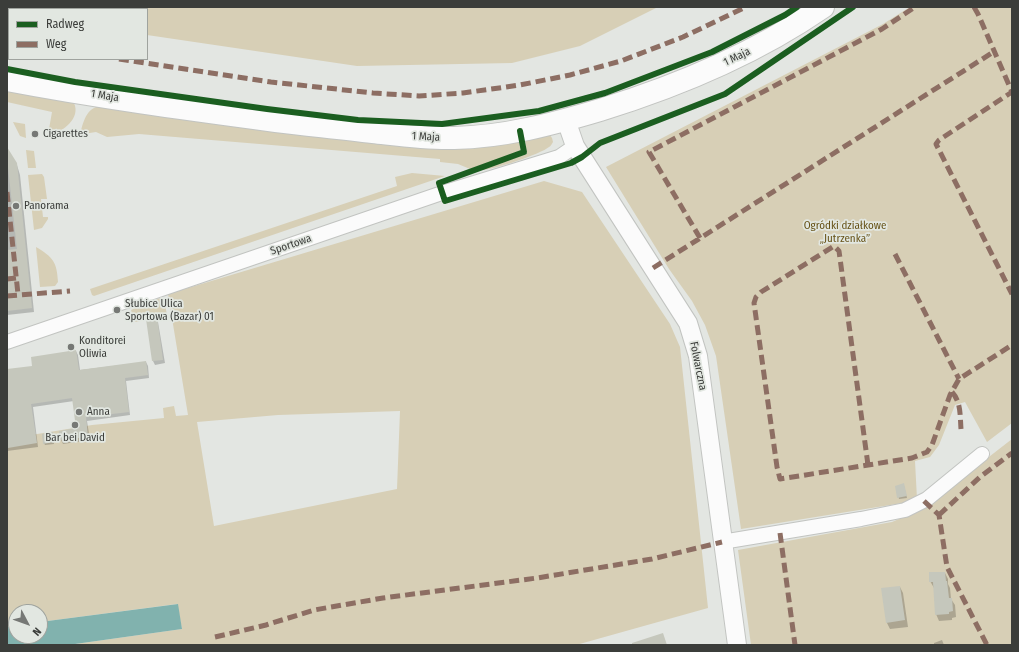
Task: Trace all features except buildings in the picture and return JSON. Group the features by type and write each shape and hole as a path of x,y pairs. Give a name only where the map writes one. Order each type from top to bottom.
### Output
{"main road":[{"name":"1 Maja","path":"7,80 171,107 420,137 455,138 520,131 566,120 619,104 694,77 766,43 823,7"}],"street":[{"name":"Folwarczna","path":"566,120 575,146 688,323 698,356 737,645"},
{"name":"Sportowa","path":"7,342 442,193 559,157 575,146"},
{"path":"722,542 861,520 905,510 927,499 982,454"}],"green space":[{"path":"7,7 658,7 580,46 512,63 357,66 148,35 148,8 8,8 7,14"},
{"name":"Ogródki działkowe „Jutrzenka”","path":"910,7 1012,7 1012,423 987,442 965,402 955,405 939,445 930,457 915,461 917,499 909,502 741,529 716,356 705,325 692,301 669,269 606,167 883,24"},
{"path":"7,88 74,103 76,109 73,119 65,128 50,135 51,130 49,129 52,112 7,102"},
{"path":"99,106 518,139 521,151 470,169 458,164 440,162 440,159 139,134 107,137 96,132 83,134 81,138 79,138 87,114"},
{"path":"13,122 25,124 26,138 20,136"},
{"path":"550,135 553,142 544,150 526,158 503,165 478,170 527,154 525,139"},
{"path":"26,150 34,151 36,168 28,168"},
{"path":"412,173 445,176 94,296 92,295 90,289 397,186 395,177"},
{"path":"42,174 44,177 47,199 41,199 43,217 48,217 48,219 42,228 34,230 28,175"},
{"path":"544,181 582,192 670,324 680,347 708,608 576,645 68,645 182,629 177,604 48,621 48,604 8,604 7,627 7,439 92,425 164,418 163,408 174,406 176,416 188,415 168,294","holes":["400,411 397,489 214,526 197,422 278,415"]},
{"path":"36,247 50,257 55,265 58,282 55,286 40,287"},
{"path":"160,298 165,303 167,316 135,322 131,310"},
{"path":"1012,439 1012,645 751,645 738,550 892,522 922,509"}],"water":[{"path":"178,604 182,629 68,645 7,645 8,627 8,644 48,644 48,621"}],"marked path":[{"path":"126,60 271,82 373,93 419,96 463,93 520,85 570,75 621,61 683,37 746,7"},
{"path":"700,238 649,152 882,29 915,7"},
{"path":"974,7 1012,92 939,140 936,144 1012,294"},
{"path":"653,268 995,51"},
{"path":"7,192 18,294"},
{"path":"868,465 839,251 834,246 761,292 756,297 754,303 777,467 780,479 912,458 927,452 932,445 950,395 959,379 1012,345"},
{"path":"895,254 959,379"},
{"path":"7,279 16,278"},
{"path":"7,296 70,291"},
{"path":"952,392 959,404 961,429"},
{"path":"939,515 980,477 1012,453"},
{"path":"924,501 939,515 947,567 987,645"},
{"path":"780,533 795,645"},
{"path":"215,637 266,625 314,610 383,598 537,578 652,559 722,542"}],"cycle path":[{"path":"7,69 75,82 267,109 358,120 442,124 539,111 605,93 712,52 785,15 797,7"},
{"path":"520,131 524,152 439,183 445,201 571,163 582,157 600,143 725,94 853,7"}],"place":[{"name":"Cigarettes","path":"35,134"},
{"name":"Panorama","path":"16,206"},
{"name":"Słubice Ulica Sportowa (Bazar) 01","path":"117,310"},
{"name":"Konditorei Oliwia","path":"71,347"},
{"name":"Anna","path":"79,412"},
{"name":"Bar bei David","path":"75,425"}]}
